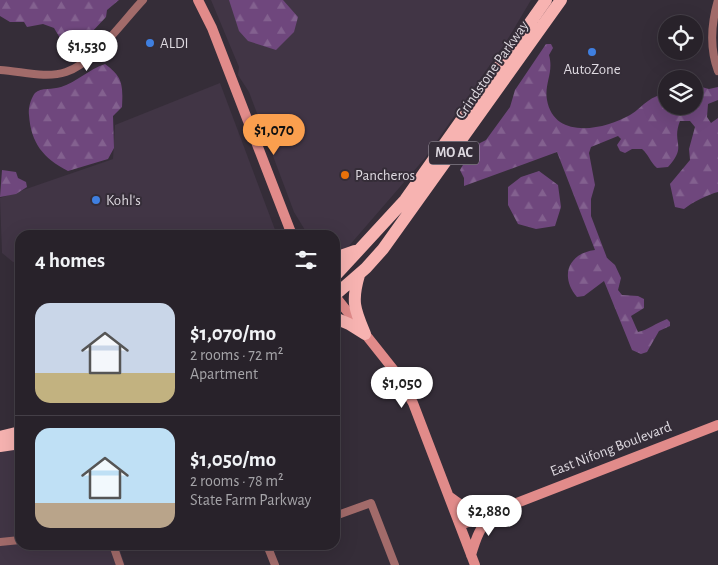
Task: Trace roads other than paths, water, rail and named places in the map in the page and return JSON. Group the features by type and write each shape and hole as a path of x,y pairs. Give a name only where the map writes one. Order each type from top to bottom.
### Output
{"main road":[{"name":"Grindstone Parkway","path":"340,271 405,200 546,0"},
{"name":"Grindstone Parkway","path":"340,292 359,275 383,249 561,0"},
{"path":"340,257 364,247"},
{"path":"359,275 353,298 354,308 365,334"},
{"path":"340,320 365,334"},
{"path":"0,437 15,433"},
{"path":"0,446 15,444"}],"street":[{"path":"0,70 42,74 66,72 91,56 143,0"},
{"path":"198,0 212,28 290,230"},
{"path":"717,0 711,39 712,55 718,71"},
{"path":"340,302 393,369 413,403 475,565"},
{"name":"East Nifong Boulevard","path":"460,525 718,425"},
{"path":"449,496 464,508 476,513 495,512"},
{"path":"340,514 372,503 395,565"},
{"path":"471,554 478,532 495,512"},
{"path":"0,542 15,540"},
{"path":"115,550 120,565"},
{"path":"269,550 275,565"}],"place":[{"name":"ALDI","path":"150,43"},
{"name":"AutoZone","path":"592,52"},
{"name":"Pancheros","path":"345,175"},
{"name":"Kohl's","path":"96,200"}]}
